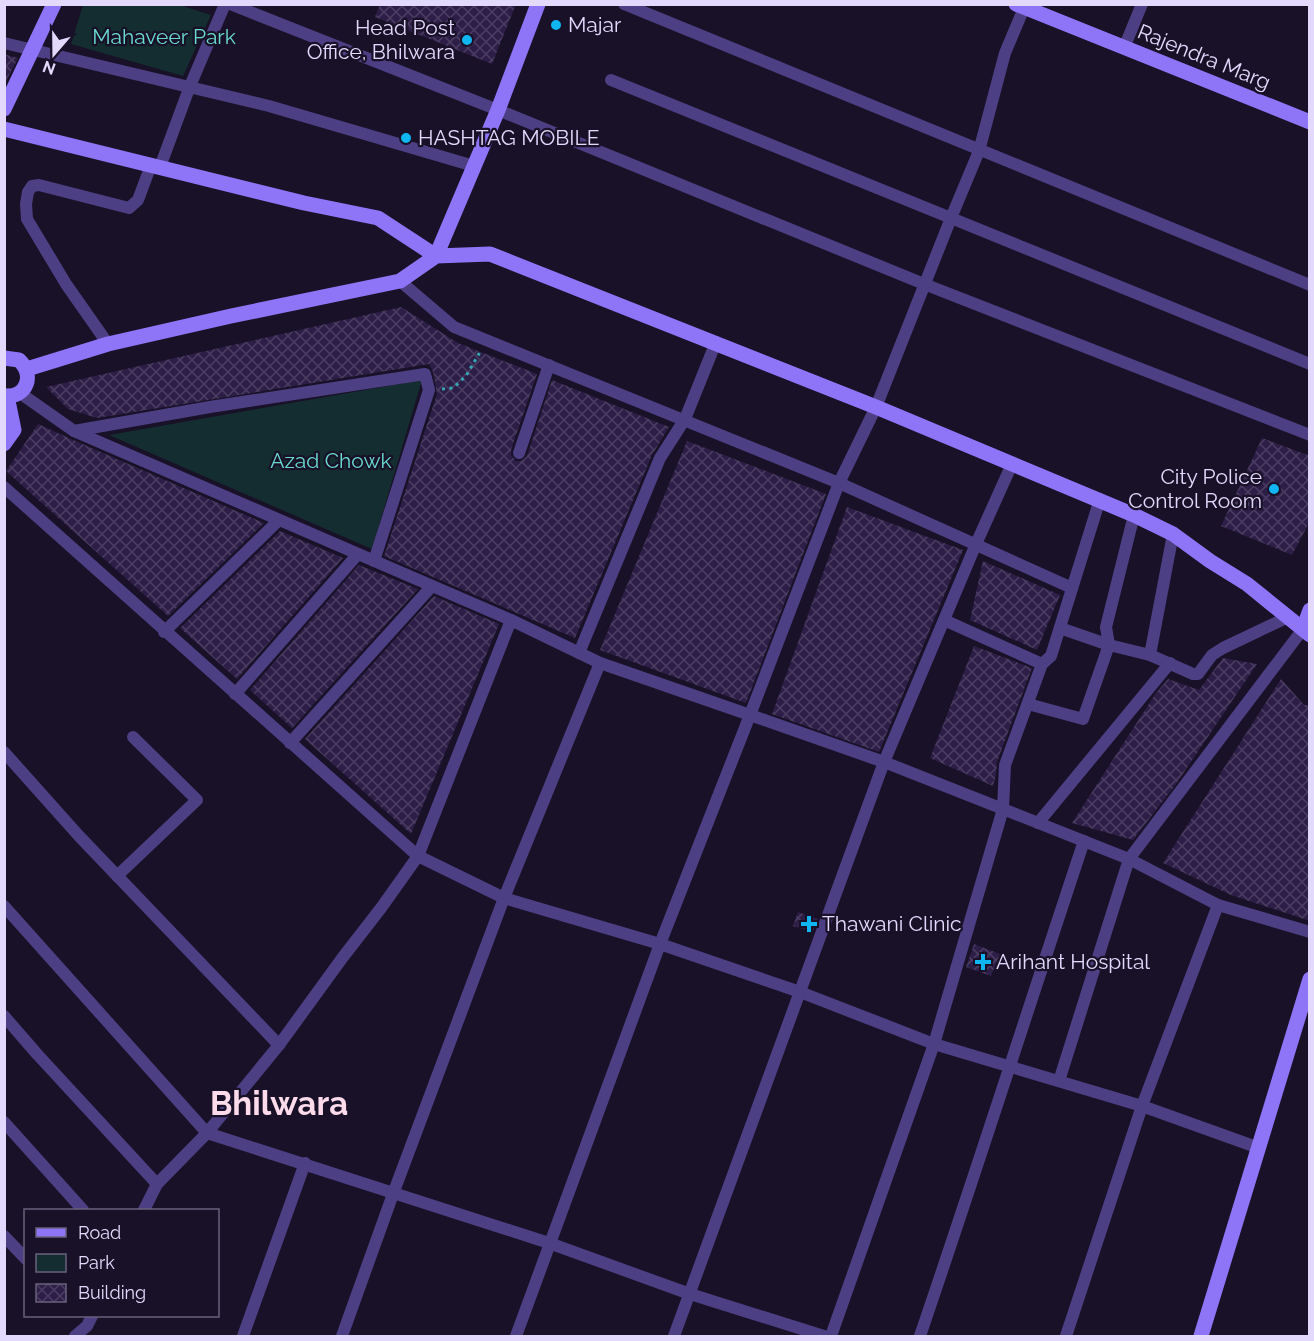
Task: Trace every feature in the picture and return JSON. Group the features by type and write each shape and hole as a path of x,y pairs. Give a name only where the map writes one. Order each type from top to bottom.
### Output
{"street":[{"path":"4,109 54,4"},
{"path":"108,344 66,284 27,219 28,192 32,186 39,185 129,208 138,200 225,4"},
{"path":"230,4 498,110 924,284 1310,435"},
{"path":"27,369 108,344 400,281 436,256 498,110 538,4"},
{"path":"624,4 1310,285"},
{"path":"1124,48 1142,4"},
{"path":"516,1336 660,944 839,483 876,407 979,151 1020,6"},
{"name":"Rajendra Marg","path":"1020,6 1310,122"},
{"path":"4,44 190,86 474,166"},
{"path":"611,80 1310,364"},
{"path":"4,129 304,203 378,218 436,256 490,254 716,342 1101,499 1173,534 1247,584 1306,632"},
{"path":"400,281 454,327 839,483 1072,588"},
{"path":"579,653 660,458 685,419 716,342"},
{"path":"4,358 19,360 27,369 28,382 10,395"},
{"path":"519,453 549,365"},
{"path":"74,431 210,407 425,374 429,390 374,561"},
{"path":"10,395 74,431 511,620 600,663 884,762 1130,858 1218,905 1310,932"},
{"path":"4,444 14,430 10,395"},
{"path":"674,1336 884,762 1012,464"},
{"path":"4,487 418,856 504,898 660,944 800,992 934,1044 1142,1106 1259,1148"},
{"path":"831,1336 934,1044 1002,809 1005,765 1042,664 1051,656 1101,499"},
{"path":"1028,704 1083,719 1109,645 1106,627 1134,515"},
{"path":"164,632 279,520"},
{"path":"1150,655 1173,534"},
{"path":"235,694 358,554"},
{"path":"290,743 432,586"},
{"path":"1059,1081 1130,858 1306,632 1310,610"},
{"path":"1060,628 1109,645 1150,655 1193,674 1198,674 1212,655 1223,648 1288,617"},
{"path":"144,1209 157,1184 207,1133 279,1045 418,856 511,620"},
{"path":"944,620 1042,664"},
{"path":"342,1336 504,898 600,663"},
{"path":"1038,823 1170,663"},
{"path":"117,876 197,800 133,738"},
{"path":"4,752 117,876 279,1045"},
{"path":"920,1336 990,1131 1008,1066 1084,841"},
{"path":"1066,1336 1142,1106 1218,905"},
{"path":"4,906 207,1133 549,1243 690,1294 824,1336"},
{"path":"1201,1336 1310,979"},
{"path":"4,1016 157,1184"},
{"path":"4,1122 82,1209"},
{"path":"243,1336 305,1163"},
{"path":"4,1236 24,1257"},
{"path":"75,1336 88,1326"}],"path":[{"path":"429,390 453,388 466,376 486,340"}],"green space":[{"name":"Mahaveer Park","path":"83,5 180,5 211,15 183,76 71,44"},
{"name":"Azad Chowk","path":"422,380 372,549 109,435"}],"building":[{"name":"Head Post Office, Bhilwara","path":"380,4 516,4 492,64 375,17"},
{"path":"4,54 18,58 4,85"},
{"path":"401,307 458,343 537,374 511,450 511,455 516,461 521,461 527,456 552,380 669,427 652,455 575,638 384,556 437,394 433,372 429,364 97,418 68,409 46,387"},
{"path":"38,424 264,523 168,616 6,471"},
{"name":"City Police Control Room","path":"1262,438 1310,456 1310,521 1292,555 1221,526"},
{"path":"687,441 826,494 746,703 600,650"},
{"path":"847,507 963,550 879,752 772,714"},
{"path":"280,531 343,558 237,679 180,628"},
{"path":"983,561 1060,595 1037,650 970,620"},
{"path":"359,565 418,589 292,728 250,690"},
{"path":"434,596 499,624 411,834 305,739"},
{"path":"974,646 1032,668 997,762 993,786 930,758"},
{"path":"1223,658 1257,664 1176,784 1133,840 1072,823 1156,693 1168,679 1199,690"},
{"path":"1281,679 1304,705 1310,705 1310,921 1231,895 1163,863"},
{"path":"798,912 818,919 813,932 793,926"},
{"path":"974,944 1000,954 991,976 966,967"}],"place":[{"name":"Majar","path":"556,25"},
{"name":"Head Post Office, Bhilwara","path":"467,40"},
{"name":"HASHTAG MOBILE","path":"406,138"},
{"name":"City Police Control Room","path":"1274,489"},
{"name":"Thawani Clinic","path":"809,924"},
{"name":"Arihant Hospital","path":"983,962"}],"district":[{"name":"Bhilwara","path":"279,1103"}]}
